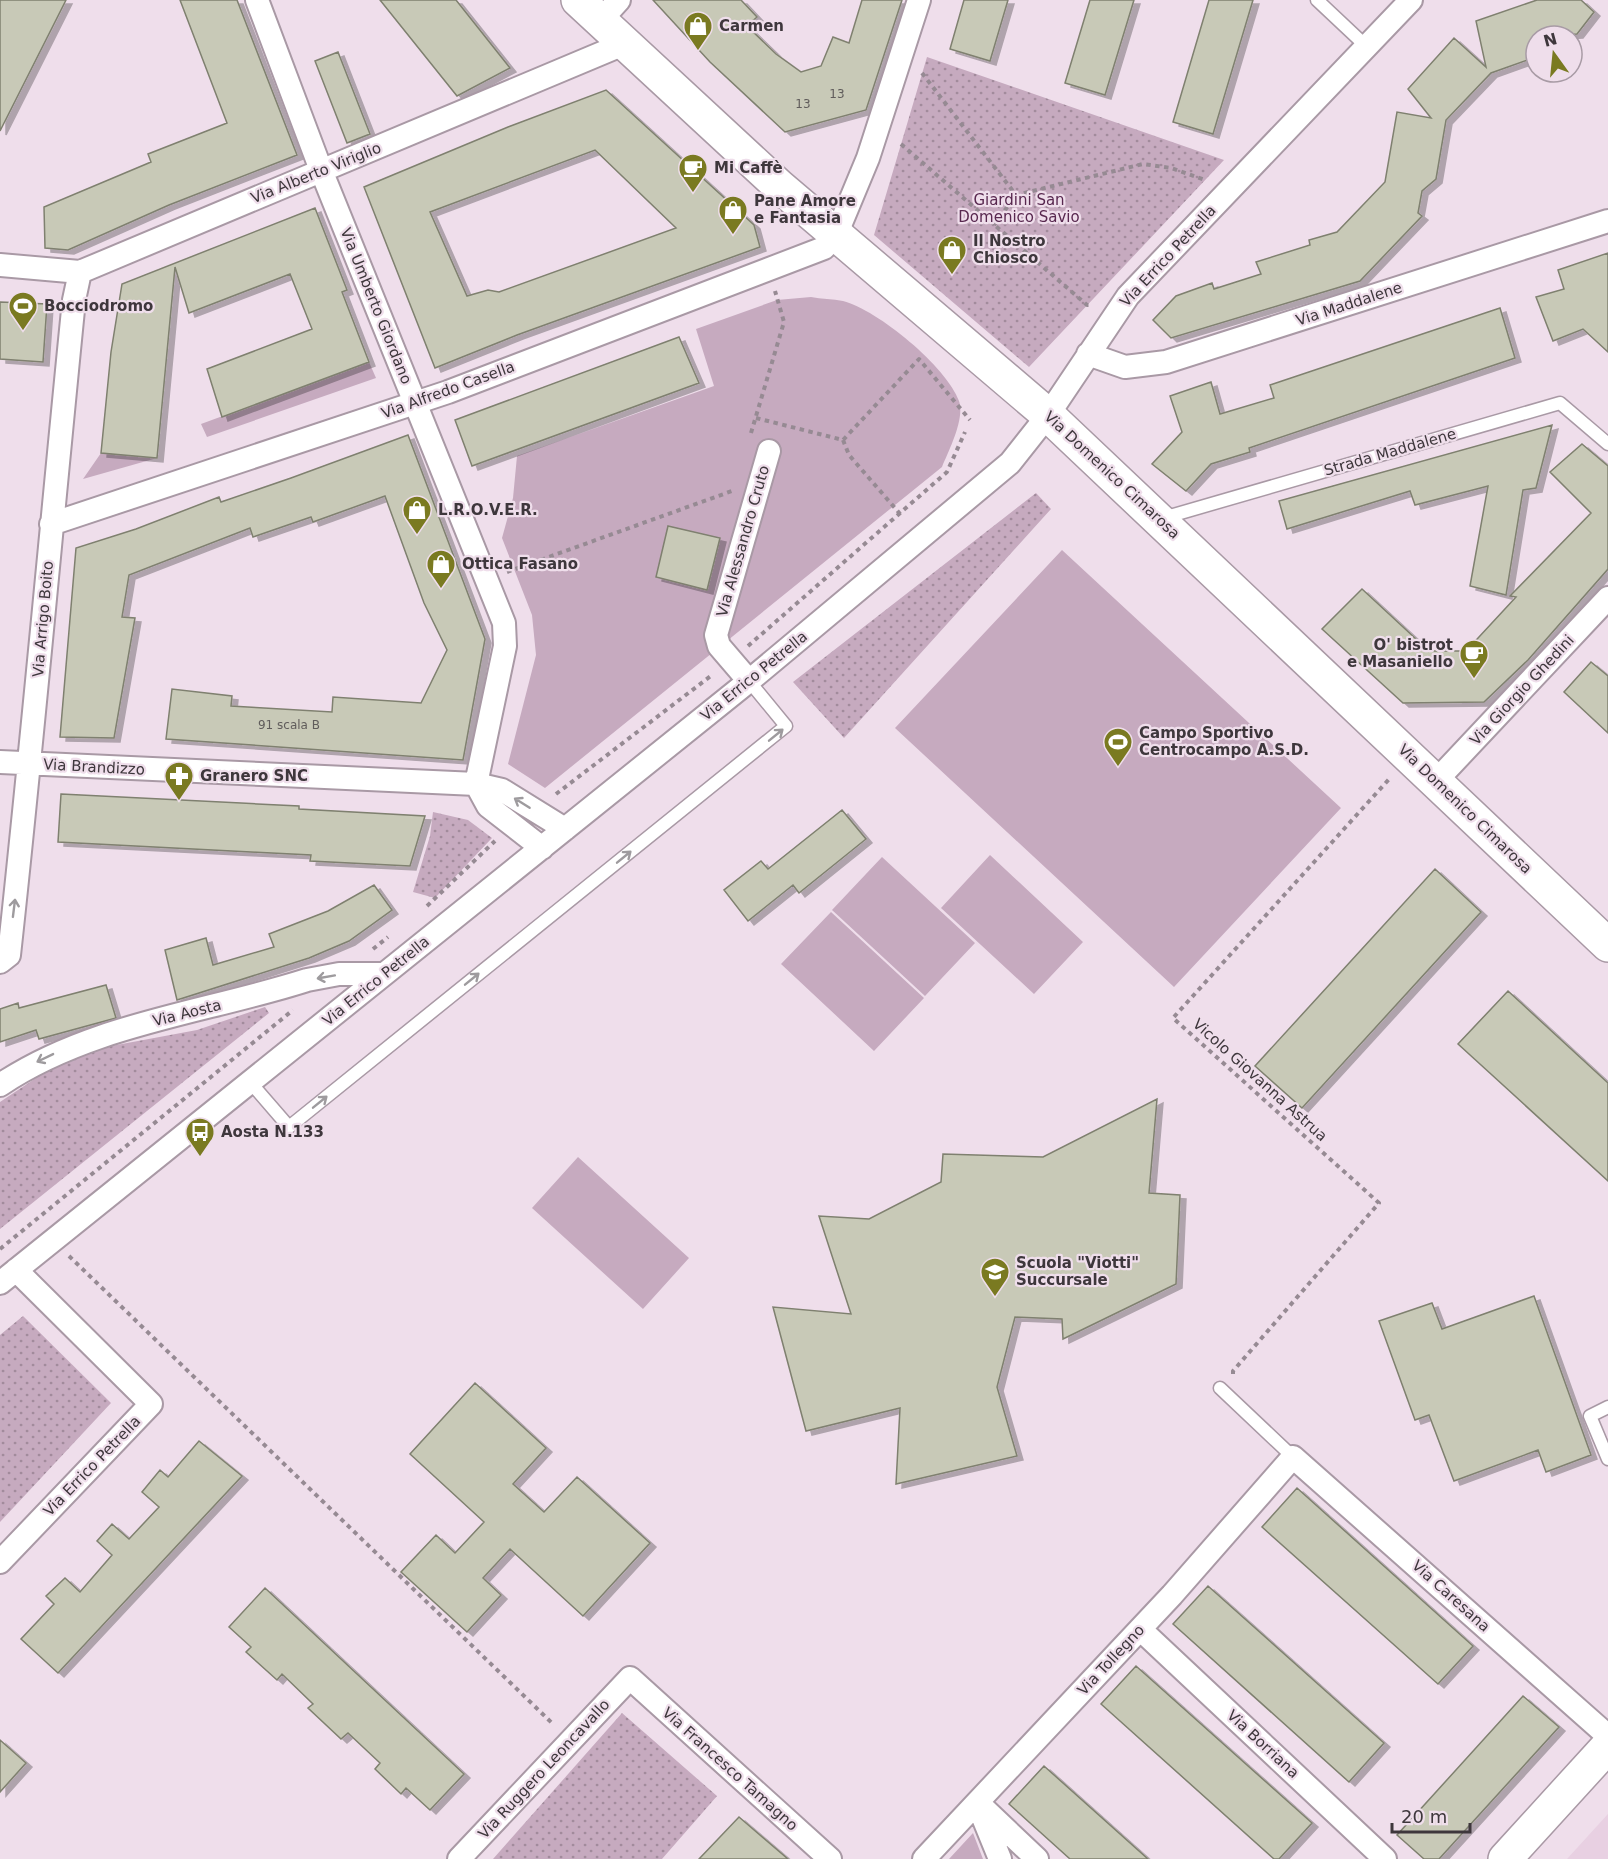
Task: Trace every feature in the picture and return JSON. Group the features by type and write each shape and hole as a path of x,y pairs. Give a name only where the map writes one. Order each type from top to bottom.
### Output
{"street":[{"name":"Via Umberto Giordano","path":"257,0 321,170 504,623 505,646 476,784"},
{"path":"836,235 868,158 919,0"},
{"name":"Via Errico Petrella","path":"0,1562 152,1404 8,1276 566,829 1010,463 1048,415 1119,308 1411,0"},
{"name":"Via Domenico Cimarosa","path":"599,7 626,43 836,235 1048,415 1608,945"},
{"name":"Via Alberto Viriglio","path":"0,265 80,272 626,43"},
{"name":"Via Maddalene","path":"1088,354 1125,367 1166,362 1608,221"},
{"name":"Via Alfredo Casella","path":"51,524 415,403 824,248 836,235"},
{"name":"Via Arrigo Boito","path":"0,962 9,955 31,764 51,524 74,300 80,272"},
{"name":"Via Alessandro Cruto","path":"748,681 719,646 716,635 769,451"},
{"name":"Via Giorgio Ghedini","path":"1436,781 1608,598"},
{"name":"Via Brandizzo","path":"0,762 476,784 502,790 566,829"},
{"path":"476,784 488,806 542,848"},
{"name":"Via Aosta","path":"0,1085 50,1055 103,1036 262,995 307,980 339,974 384,974"},
{"name":"Via Tollegno","path":"924,1859 1140,1629 1293,1457"},
{"name":"Via Caresana","path":"1293,1457 1608,1736"},
{"name":"Via Borriana","path":"1140,1629 1385,1859"},
{"name":"Via Ruggero Leoncavallo","path":"459,1859 630,1678"},
{"name":"Via Francesco Tamagno","path":"630,1678 830,1859"},
{"path":"1505,1859 1608,1746"},
{"path":"978,1803 1000,1859"},
{"path":"978,1803 1037,1859"}],"lane":[{"path":"1317,0 1367,47"},
{"name":"Strada Maddalene","path":"1159,519 1560,403 1608,444"},
{"path":"250,1082 289,1127 298,1120 786,726 748,681"},
{"path":"1221,1388 1293,1457"},
{"path":"1608,1407 1590,1416 1608,1459"}],"path":[{"path":"922,73 1016,195"},
{"path":"901,144 1089,307 1103,292 1119,308"},
{"path":"994,225 1016,195 1143,164 1171,168 1206,180"},
{"name":"Via Alessandro Cruto","path":"769,451 748,444 784,322 771,268"},
{"path":"843,440 919,359 970,420"},
{"path":"756,418 843,440"},
{"path":"534,810 731,661 901,515 946,472 965,432"},
{"path":"843,440 849,454 901,515"},
{"path":"487,580 760,481"},
{"name":"Vicolo Giovanna Astrua","path":"1236,1402 1233,1371 1378,1203 1173,1018 1410,756"},
{"path":"420,912 513,825"},
{"path":"339,974 393,933"},
{"path":"0,1248 296,1008"},
{"path":"53,1241 570,1741"}],"shaded area":[{"path":"1608,1814 1608,1859 1567,1859"}],"green space":[{"name":"Giardini San Domenico Savio","path":"927,57 1224,160 1029,367 874,235"},
{"path":"811,297 843,301 858,306 910,342 941,372 952,387 960,408 955,434 942,467 545,788 508,764 536,655 532,615 502,538 513,498 517,456 714,386 696,329 777,300"},
{"path":"369,362 376,378 207,437 201,424"},
{"path":"101,453 157,458 83,479"},
{"path":"1036,493 1051,509 844,738 793,682"},
{"name":"Campo Sportivo Centrocampo A.S.D.","path":"1062,550 1341,808 1174,987 895,728"},
{"path":"433,812 468,820 492,838 435,898 413,892 430,836"},
{"path":"990,855 1083,942 1034,994 941,908"},
{"path":"882,857 975,943 925,996 832,910"},
{"path":"831,912 924,998 874,1051 781,964"},
{"path":"265,1007 269,1013 0,1229 0,1102 54,1066 95,1049 197,1030"},
{"path":"578,1157 689,1258 643,1309 532,1208"},
{"path":"23,1316 111,1403 0,1522 0,1335"},
{"path":"622,1713 717,1796 662,1859 493,1859"},
{"path":"973,1833 983,1859 949,1859"}],"building":[{"path":"0,0 66,0 0,131"},
{"path":"180,0 237,0 297,155 169,205 68,250 45,248 44,207 151,162 148,154 227,123"},
{"path":"380,0 456,0 510,68 457,96"},
{"path":"653,0 741,0 757,17 747,26 776,54 801,72 821,66 833,37 849,43 862,0 902,0 866,110 785,132 710,62"},
{"path":"964,0 1008,0 990,61 950,49"},
{"path":"1090,0 1134,0 1105,95 1065,83"},
{"path":"1209,0 1253,0 1213,134 1173,122"},
{"path":"1537,0 1581,0 1594,12 1584,25 1524,24 1524,61 1491,73 1446,120 1436,179 1422,191 1418,213 1422,216 1360,281 1171,338 1153,320 1176,296 1212,283 1214,289 1261,274 1256,262 1310,245 1309,240 1337,232 1385,182 1397,112 1431,118 1408,89 1454,38 1486,67 1476,21"},
{"path":"338,52 370,134 347,143 315,61"},
{"path":"606,90 754,225 760,247 517,335 435,368 364,187 508,127","holes":["595,150 676,228 499,292 488,290 467,296 430,212"]},
{"path":"315,208 347,290 342,292 369,362 222,417 207,369 312,329 290,274 189,313 175,267 157,458 101,453 111,352 122,284"},
{"path":"1608,253 1608,352 1583,329 1553,341 1536,297 1564,289 1558,270"},
{"name":"Bocciodromo","path":"0,302 47,304 43,362 0,359"},
{"path":"1500,308 1515,358 1249,448 1250,452 1211,464 1186,491 1152,464 1182,432 1170,396 1211,382 1220,414 1274,398 1270,385"},
{"path":"679,337 699,383 472,466 455,420"},
{"path":"1552,425 1536,488 1523,490 1506,595 1470,586 1488,486 1415,505 1410,491 1287,529 1279,501"},
{"path":"408,435 485,639 463,760 166,739 172,689 232,696 231,706 332,712 333,697 421,703 447,650 424,603 385,496 313,522 311,517 253,537 250,528 129,575 122,617 135,618 114,738 60,737 76,548 136,529 219,497 221,502"},
{"path":"1582,444 1608,466 1608,569 1528,660 1484,702 1403,703 1322,629 1362,589 1429,651 1466,651 1516,597 1510,596 1591,513 1550,472"},
{"path":"668,526 720,538 707,590 656,577"},
{"path":"1591,662 1608,676 1608,733 1564,692"},
{"path":"61,794 299,806 299,809 425,816 410,866 310,861 311,855 58,842"},
{"path":"842,810 866,839 799,893 793,885 748,921 724,890 761,861 768,869"},
{"path":"1435,869 1481,912 1302,1108 1255,1066"},
{"path":"374,885 392,910 349,941 309,958 177,1000 165,950 206,938 213,965 274,947 269,934 328,911"},
{"path":"106,985 116,1018 39,1039 36,1030 0,1042 0,1009 18,1003 19,1008"},
{"path":"1508,991 1608,1083 1608,1181 1458,1044"},
{"name":"Scuola \"Viotti\" Succursale","path":"1157,1099 1149,1193 1180,1195 1176,1284 1063,1339 1062,1319 1015,1317 997,1387 1017,1456 896,1484 900,1408 806,1431 773,1307 851,1314 819,1216 869,1219 941,1182 943,1154 1043,1157"},
{"path":"1534,1296 1591,1455 1546,1472 1538,1450 1454,1481 1429,1415 1415,1420 1379,1321 1432,1303 1442,1329"},
{"path":"475,1383 546,1448 513,1484 544,1512 577,1477 650,1543 583,1616 510,1549 483,1578 501,1595 467,1632 401,1572 436,1535 455,1553 484,1522 410,1454"},
{"path":"199,1441 242,1476 58,1673 21,1639 54,1604 46,1596 65,1578 80,1592 112,1555 97,1541 112,1524 129,1539 159,1507 142,1492 160,1470 168,1477"},
{"path":"1297,1488 1473,1646 1438,1684 1262,1527"},
{"path":"1208,1586 1384,1743 1349,1782 1173,1624"},
{"path":"265,1588 464,1774 430,1810 406,1788 401,1794 375,1769 380,1763 348,1733 341,1739 308,1708 313,1704 282,1674 277,1680 246,1652 251,1647 229,1627"},
{"path":"1136,1666 1312,1823 1279,1859 1274,1859 1101,1704"},
{"path":"1523,1696 1559,1727 1439,1859 1424,1859 1397,1835"},
{"path":"0,1740 26,1763 0,1792"},
{"path":"1044,1766 1148,1859 1070,1859 1009,1804"},
{"path":"739,1817 788,1859 699,1859"}],"place":[{"name":"Carmen","path":"698,52"},
{"name":"Mi Caffè","path":"693,194"},
{"name":"Pane Amore e Fantasia","path":"733,236"},
{"name":"Il Nostro Chiosco","path":"952,276"},
{"name":"Bocciodromo","path":"23,332"},
{"name":"L.R.O.V.E.R.","path":"417,536"},
{"name":"Ottica Fasano","path":"441,590"},
{"name":"O' bistrot e Masaniello","path":"1474,680"},
{"name":"Campo Sportivo Centrocampo A.S.D.","path":"1118,768"},
{"name":"Granero SNC","path":"179,802"},
{"name":"Aosta N.133","path":"200,1158"},
{"name":"Scuola \"Viotti\" Succursale","path":"995,1298"}]}
